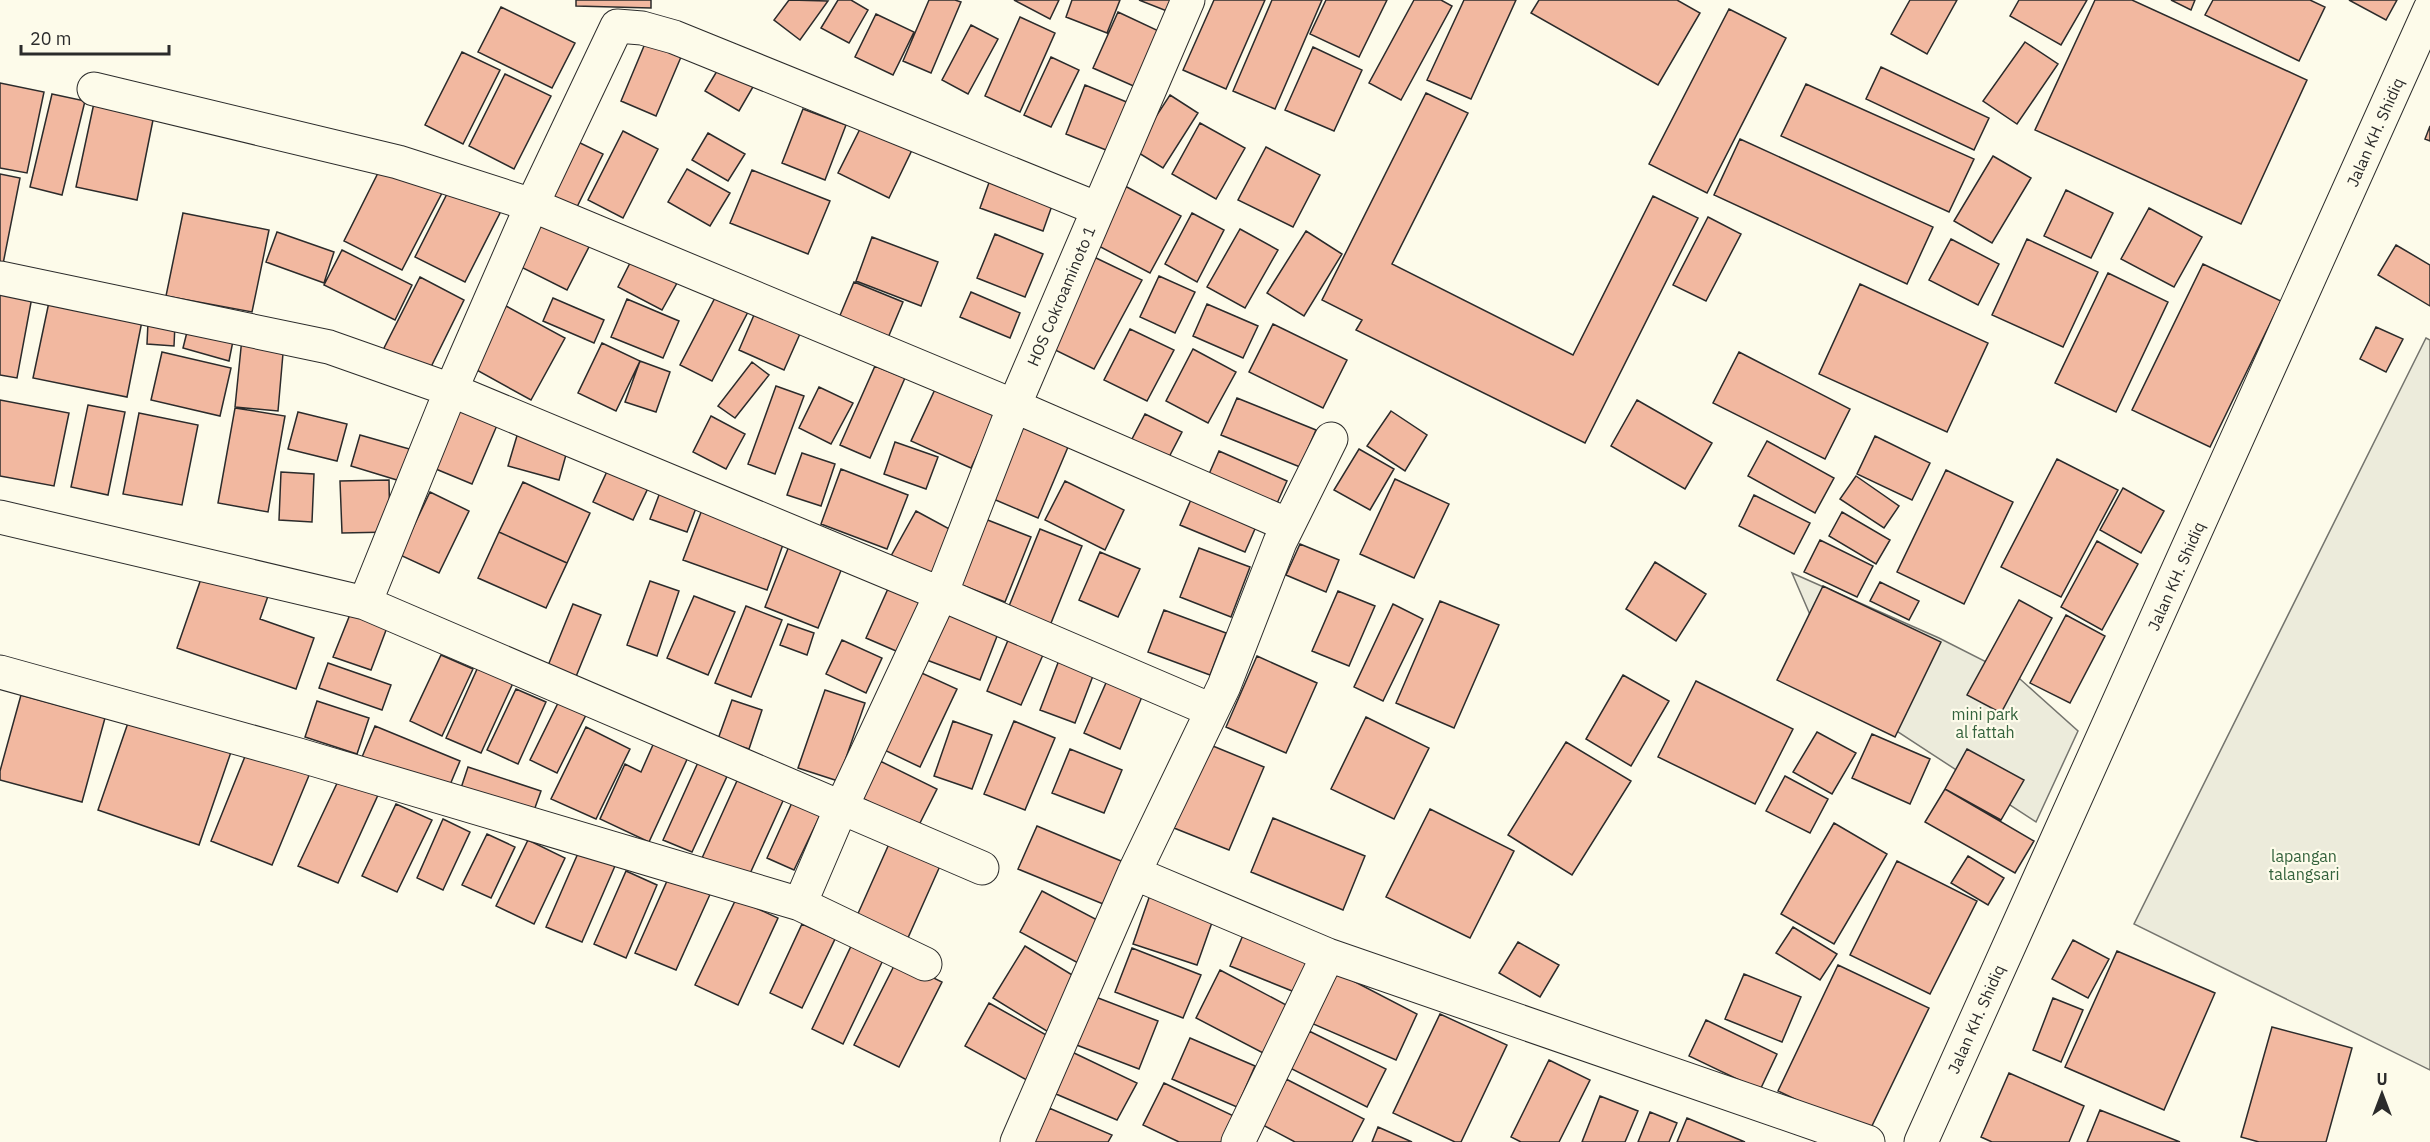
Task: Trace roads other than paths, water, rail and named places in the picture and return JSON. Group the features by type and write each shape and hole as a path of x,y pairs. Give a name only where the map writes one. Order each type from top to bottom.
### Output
{"street":[{"name":"HOS Cokroaminoto 1","path":"800,904 841,808 941,594 1014,406 1188,0"},
{"name":"Jalan KH. Shidiq","path":"1921,1142 2430,9"},
{"path":"365,603 451,390 532,205 617,26 642,28 674,37 1098,209"},
{"path":"94,89 398,162 532,205 1014,406 1288,525"},
{"path":"0,278 328,347 451,390 941,594 1211,710"},
{"path":"1017,1142 1134,873 1224,686 1288,525 1331,440"},
{"path":"0,517 365,603 982,868"},
{"path":"0,672 310,758 800,904 925,964"},
{"path":"1134,873 1328,955 1868,1142"},
{"path":"1238,1142 1328,955"}],"park label":[{"name":"mini park al fattah","path":"1985,723"},
{"name":"lapangan talangsari","path":"2304,865"}]}
